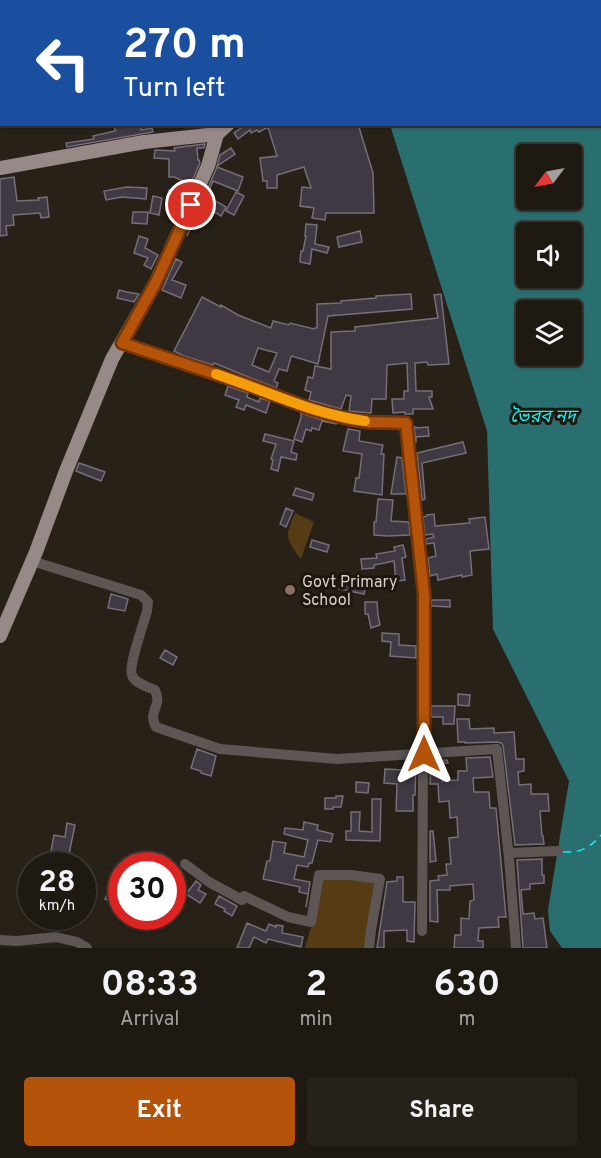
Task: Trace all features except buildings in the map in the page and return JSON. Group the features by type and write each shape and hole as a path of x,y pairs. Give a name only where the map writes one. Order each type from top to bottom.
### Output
{"main road":[{"path":"0,636 112,360 156,282 208,166 217,134 226,126"},
{"path":"0,168 144,142 217,134"}],"street":[{"path":"122,343 248,385 311,409 369,422 406,423 424,594 422,931"},
{"path":"32,561 141,595 148,602 131,674 135,681 155,690 158,697 153,718 156,727 220,749 337,759 497,749 509,853 516,948"},
{"path":"509,853 558,851"},
{"path":"186,865 209,882 242,900 244,896 288,917 311,922 319,875 351,875 380,879 370,930 369,948"},
{"path":"0,940 17,941 56,937 77,942 87,948"}],"shaded area":[{"path":"295,513 314,522 301,559 288,538"},
{"path":"320,876 379,880 367,948 305,948"}],"water":[{"name":"ভৈরব নদ","path":"390,126 601,126 601,948 562,948 550,931 548,910 569,781 493,629 487,431"}],"ferry route":[{"path":"563,852 584,849 601,835"}],"slow traffic":[{"path":"216,374 311,409 365,421"}],"place":[{"name":"Govt Primary School","path":"290,590"}],"route":[{"path":"191,205 156,282 122,343 248,385 311,409 369,422 406,423 424,594 424,754"}]}
